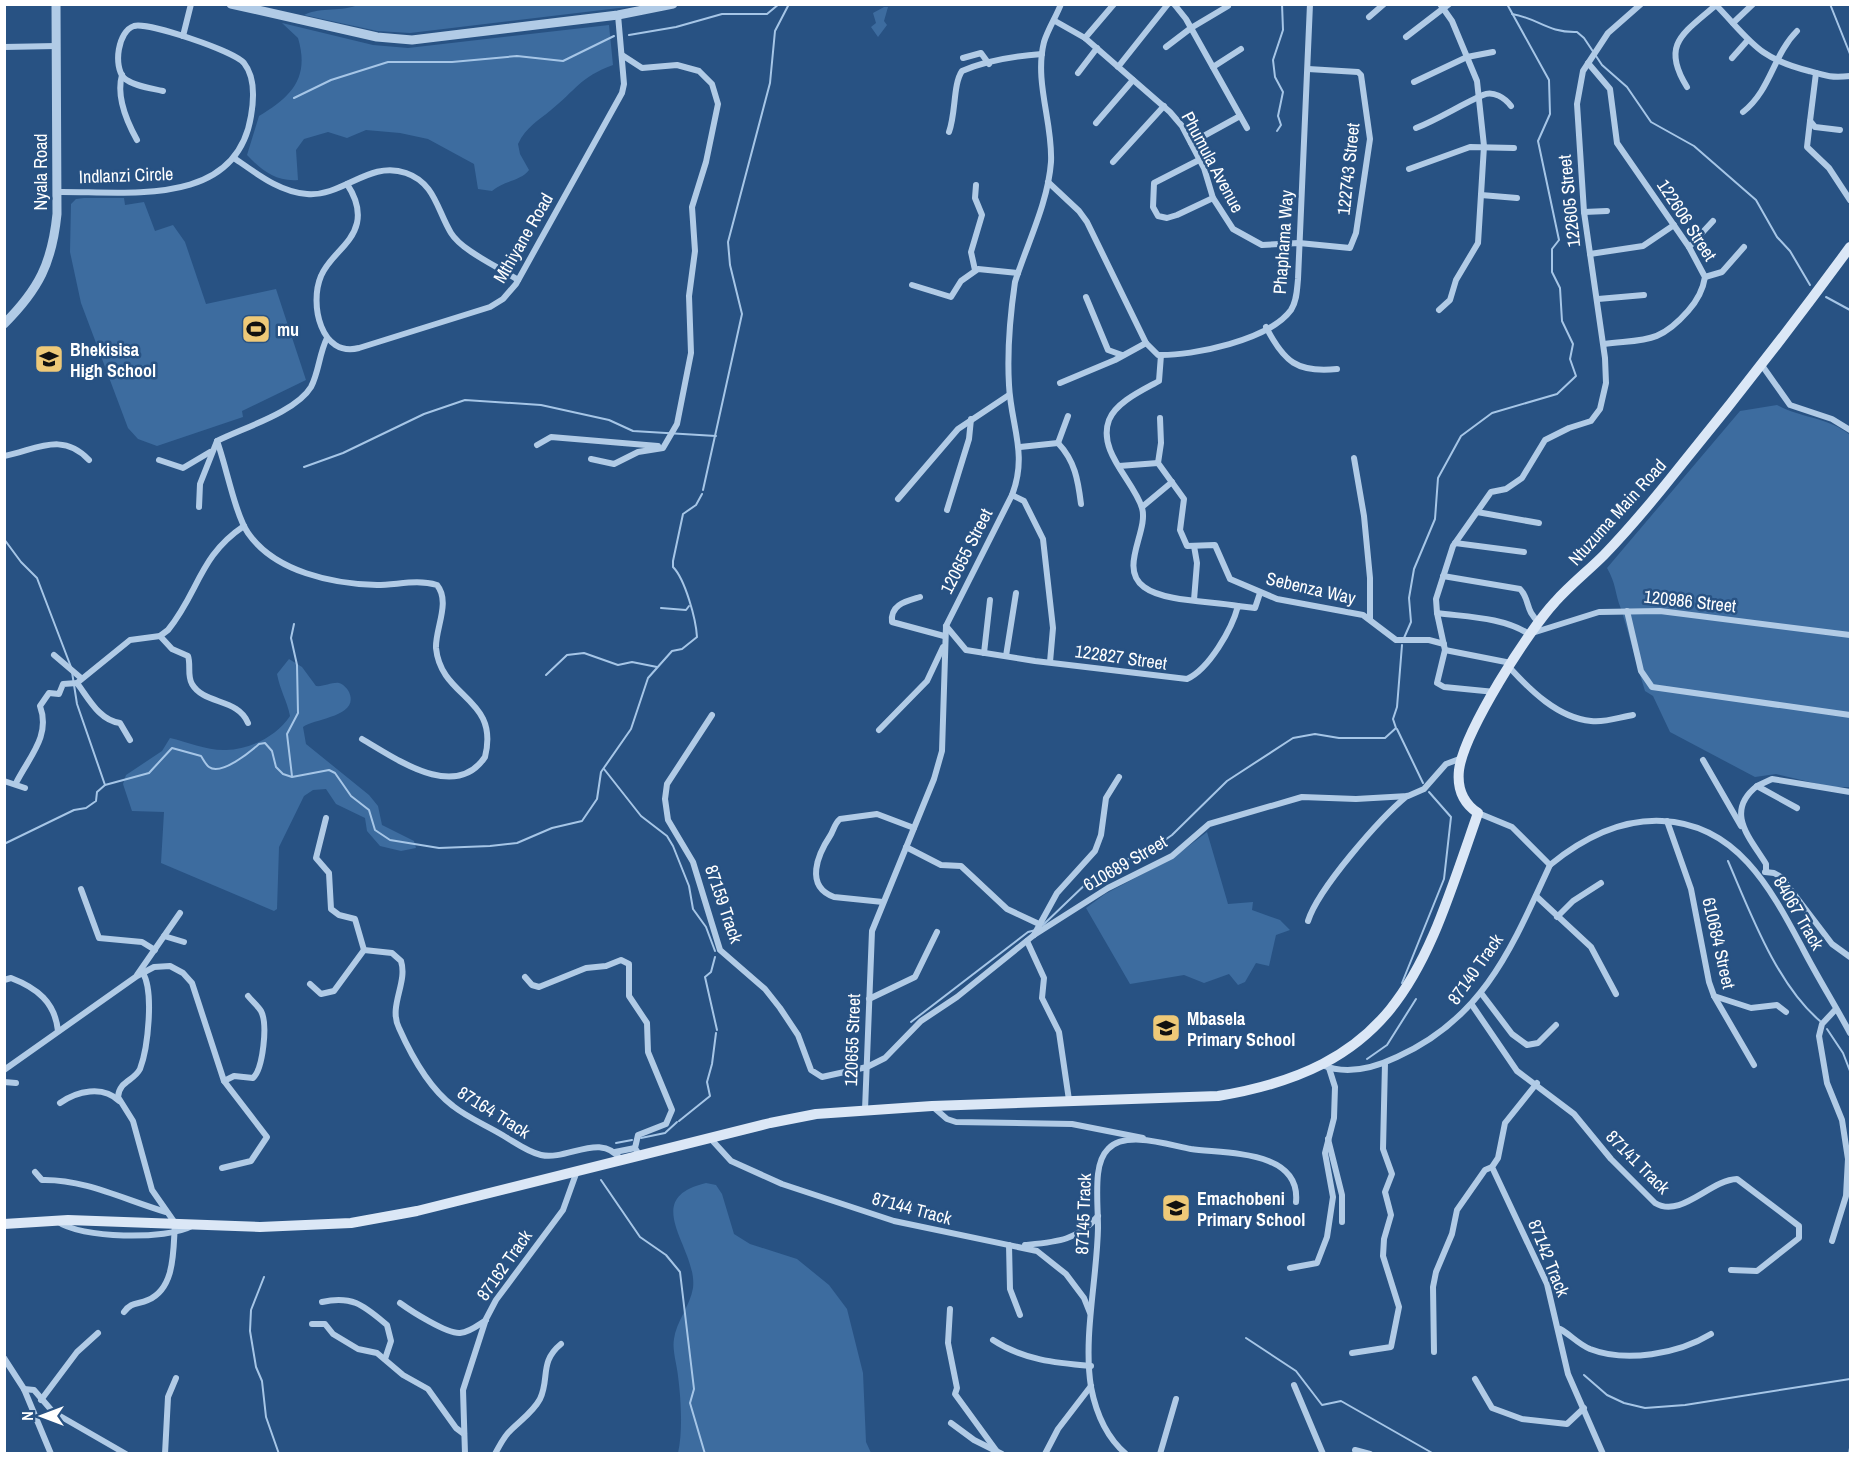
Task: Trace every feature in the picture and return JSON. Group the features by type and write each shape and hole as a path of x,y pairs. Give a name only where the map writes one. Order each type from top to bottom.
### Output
{"main road":[{"name":"Ntuzuma Main Road","path":"1478,813 1469,807 1461,794 1459,778 1462,758 1495,692 1529,634 1554,602 1605,553 1676,472 1851,247"},
{"path":"4,1224 56,1221 175,1228 194,1224 280,1227 351,1223 417,1211 577,1171 618,1156 710,1138 789,1119 865,1110 1069,1100 1218,1096 1254,1090 1325,1067 1366,1035 1403,995 1417,973 1446,907 1478,813"}],"street":[{"name":"Nyala Road","path":"4,324 28,298 46,267 54,244 57,192 56,4"},
{"path":"183,36 191,4"},
{"path":"231,4 356,33 400,40 424,40 618,15 673,4"},
{"name":"120655 Street","path":"865,1110 872,931 914,828 942,751 946,626 1012,495 1019,467 1020,447 1009,395 1010,336 1018,273 1048,182 1051,151 1043,85 1042,54 1049,30 1061,4"},
{"path":"1085,38 1114,4"},
{"path":"1118,67 1168,4"},
{"path":"1174,4 1191,28 1247,128"},
{"name":"Phaphama Way","path":"1161,356 1188,355 1225,346 1284,316 1296,300 1310,4"},
{"path":"1369,16 1384,4"},
{"name":"122605 Street","path":"1477,512 1491,492 1506,489 1522,478 1545,440 1569,428 1591,421 1597,416 1606,383 1604,344 1584,212 1577,104 1580,82 1588,63 1608,33 1641,4"},
{"path":"1733,23 1753,4"},
{"path":"1687,87 1675,65 1675,50 1681,37 1715,5 1748,40 1778,63 1827,78 1851,76"},
{"path":"1166,47 1191,28 1228,6"},
{"path":"1406,37 1444,6 1477,81 1484,146 1478,243 1456,280 1450,300 1439,310"},
{"name":"Mthiyane Road","path":"327,338 339,349 351,350 490,307 503,299 518,280 616,105 624,84 618,15"},
{"name":"Phumula Avenue","path":"1055,21 1085,38 1164,106 1182,126 1199,160 1213,198 1233,229 1244,238 1262,245 1299,243 1350,248"},
{"name":"Indlanzi Circle","path":"57,192 176,190 209,178 234,158 246,135 252,113 252,82 247,67 239,58 228,51 183,36 140,25 127,29 122,37 120,70 122,75"},
{"path":"1743,112 1762,95 1784,47 1797,31"},
{"path":"1732,58 1748,40"},
{"path":"4,47 56,46"},
{"path":"1078,73 1097,48"},
{"path":"1213,67 1241,49"},
{"path":"1414,82 1467,57 1493,52"},
{"path":"963,58 981,53 989,64"},
{"path":"949,132 955,115 959,75 967,69 989,64 997,59 1042,54"},
{"path":"622,55 642,68 677,66 699,71 712,84 717,104 709,153 692,207 695,251 689,296 691,353 676,424 664,447"},
{"name":"122606 Street","path":"1588,63 1610,89 1617,143 1689,247 1705,277 1700,294 1693,306 1668,333 1654,338 1604,344"},
{"name":"122743 Street","path":"1308,69 1358,72 1361,75 1370,139 1356,233 1350,248"},
{"path":"1816,73 1807,147 1829,168 1851,200"},
{"path":"137,140 125,112 120,84 122,75 134,83 163,91"},
{"path":"1096,123 1133,80"},
{"path":"1416,128 1479,99 1483,94 1501,96 1511,106"},
{"path":"1113,162 1164,106"},
{"path":"1191,143 1240,116"},
{"path":"1810,121 1815,127 1840,130"},
{"path":"1409,169 1456,151 1484,146 1514,148"},
{"path":"234,158 289,191 312,194 384,170 397,170 420,180 436,199 449,230 458,242 518,280"},
{"path":"1199,160 1154,183 1152,187 1154,212 1162,218 1167,218 1213,198"},
{"path":"1048,182 1079,211 1087,222 1146,343 1161,356 1159,381 1135,395 1109,420 1110,447 1142,507 1143,520 1135,556 1135,567 1140,582 1144,587 1164,597 1255,608 1260,593"},
{"path":"199,507 200,484 217,441 266,419 304,395 312,385 327,338 318,314 317,289 324,269 345,246 357,222 357,207 347,184"},
{"path":"975,270 971,252 982,214 975,198 976,185"},
{"path":"1481,195 1517,198"},
{"path":"1584,212 1607,211"},
{"path":"1689,247 1713,221"},
{"path":"1590,254 1642,246 1674,225"},
{"path":"1705,277 1722,272 1744,247"},
{"path":"912,285 953,296 961,281 975,270 986,268 1018,273"},
{"path":"1598,299 1644,295"},
{"path":"1086,297 1108,350 1122,355"},
{"path":"1266,327 1280,353 1290,362 1305,369 1337,369"},
{"path":"1060,383 1146,343"},
{"path":"1760,363 1790,405 1832,418 1851,430"},
{"path":"898,499 958,429 971,418 1009,395"},
{"path":"1058,443 1068,416"},
{"path":"947,510 969,439 971,418"},
{"path":"1160,418 1161,443 1158,463 1185,501 1180,519 1182,538 1187,546 1194,546 1197,563 1194,600"},
{"path":"537,445 551,437 664,447"},
{"path":"217,441 244,526 270,555 292,568 326,578 376,585 425,582 439,588 442,603 436,643 438,660 455,689 472,703 485,721 485,756 471,771 449,777 424,772 362,739"},
{"path":"1020,447 1058,443"},
{"path":"1058,443 1070,456 1081,504"},
{"path":"4,456 33,447 58,445 75,448 89,460"},
{"path":"591,459 614,464 638,452 664,447"},
{"path":"159,460 183,468 211,452"},
{"path":"1354,458 1364,516 1370,578 1370,619"},
{"path":"1119,466 1158,463"},
{"path":"1142,507 1172,482"},
{"path":"1012,495 1024,501 1043,539 1053,628 1050,662"},
{"path":"1495,692 1440,685 1437,680 1444,647 1436,603 1443,576 1455,543 1477,512 1539,523"},
{"path":"16,783 42,737 45,719 40,706 49,693 59,694 63,684 76,679 130,640 160,636 172,626 209,557 226,539 244,526"},
{"path":"1455,543 1524,552"},
{"name":"Sebenza Way","path":"1194,546 1215,544 1230,579 1260,593 1363,615 1396,640 1429,640 1444,647 1511,665"},
{"path":"1443,576 1520,589 1526,596 1530,613 1539,622"},
{"path":"1006,656 1016,593"},
{"path":"920,597 901,602 894,610 892,621 944,636"},
{"path":"984,653 990,600"},
{"name":"122827 Street","path":"946,626 963,648 984,653 1187,679 1203,668 1230,630 1238,606"},
{"path":"1627,611 1641,671 1652,687 1851,715"},
{"name":"120986 Street","path":"1529,634 1590,614 1660,611 1851,635"},
{"path":"1437,613 1515,626 1529,634"},
{"path":"160,636 169,647 188,656 190,680 194,686 208,696 235,707 248,723"},
{"path":"879,730 927,681 944,646"},
{"path":"54,655 67,666 98,711 110,722 120,723 130,740"},
{"path":"1511,665 1536,696 1586,720 1605,721 1633,715"},
{"name":"87159 Track","path":"712,714 669,780 665,799 668,820 693,862 720,950 765,989 780,1008 798,1035 808,1064 815,1075 828,1077 867,1067"},
{"name":"610689 Street","path":"867,1067 885,1058 921,1021 1034,935 1108,888 1172,856 1209,824 1302,797 1356,799 1408,796 1432,782 1446,764 1462,758"},
{"path":"1703,760 1766,864 1766,871 1760,877"},
{"path":"1034,935 1057,894 1095,851 1101,835 1106,798 1119,777"},
{"path":"1742,827 1743,801 1757,786 1772,779 1851,792"},
{"path":"4,781 16,783 25,788"},
{"path":"1757,786 1797,808"},
{"path":"1308,921 1312,908 1326,888 1385,816 1408,796"},
{"path":"1478,813 1512,827 1550,866"},
{"path":"883,902 834,897 826,894 817,878 818,853 840,819 877,814 914,828"},
{"path":"310,984 321,994 334,991 364,951 355,919 339,915 331,909 329,873 316,858 326,818"},
{"name":"84067 Track","path":"1550,866 1581,844 1612,828 1636,822 1666,821 1698,828 1723,840 1745,857 1782,907 1851,1033"},
{"name":"610684 Street","path":"1666,821 1691,889 1706,971 1714,996 1754,1065"},
{"path":"906,847 941,865 961,866 1007,909 1039,924"},
{"name":"87140 Track","path":"1325,1067 1358,1070 1385,1063 1409,1052 1446,1028 1472,1005 1509,949 1550,866"},
{"path":"1766,871 1781,878 1832,944 1851,957"},
{"path":"1557,917 1573,901 1601,883"},
{"path":"81,889 99,938 142,942 155,950"},
{"path":"1536,896 1591,947 1616,994"},
{"path":"140,974 180,913"},
{"path":"869,999 915,977 937,932"},
{"path":"164,936 184,942"},
{"path":"1027,941 1044,978 1042,998 1059,1032 1069,1100"},
{"name":"87164 Track","path":"364,951 392,953 401,961 403,977 395,1010 398,1027 435,1089 453,1107 534,1153 555,1156 590,1147 607,1148 618,1156"},
{"path":"525,977 532,985 539,987 586,968 606,966 621,960 629,964 629,996 647,1023 648,1052 672,1110 666,1124 639,1134 638,1152"},
{"path":"4,1070 140,974 154,967 170,966 188,977 198,995 224,1081 267,1137 251,1161 222,1168"},
{"path":"122,1104 119,1091 140,1069 146,1038 149,990 140,974"},
{"path":"4,980 10,978 39,992 54,1012 58,1031"},
{"path":"1480,993 1512,1034 1527,1045 1538,1043 1556,1025"},
{"path":"224,1081 234,1076 253,1078 260,1067 264,1027 262,1013 248,996"},
{"path":"1714,996 1751,1008 1777,1005 1786,1012"},
{"name":"87141 Track","path":"1472,1005 1517,1071 1537,1083 1574,1114 1611,1159 1664,1208 1676,1206 1726,1181 1737,1179 1799,1226 1799,1238 1765,1267 1752,1273 1731,1270"},
{"path":"1832,1241 1846,1196 1848,1159 1842,1120 1827,1083 1819,1036 1822,1024 1836,1009"},
{"path":"1352,1353 1391,1347 1399,1310 1383,1256 1384,1239 1391,1215 1385,1192 1392,1174 1383,1149 1385,1063"},
{"path":"1290,1268 1315,1264 1323,1251 1333,1197 1325,1153 1334,1118 1335,1093 1325,1067"},
{"path":"4,1082 16,1083"},
{"path":"1434,1352 1433,1287 1439,1263 1452,1234 1457,1210 1485,1170 1492,1167 1498,1158 1505,1124 1537,1083"},
{"path":"60,1103 69,1096 96,1090 111,1093 122,1104 133,1121 152,1190 175,1228 167,1283 152,1298 132,1303 124,1312"},
{"path":"932,1106 947,1119 956,1122 1072,1124 1147,1139"},
{"name":"87144 Track","path":"710,1138 731,1161 782,1184 894,1221 1009,1245 1019,1245 1037,1251 1059,1266 1078,1290 1092,1316"},
{"path":"1328,1138 1342,1195 1342,1222"},
{"name":"87145 Track","path":"1126,1454 1113,1442 1103,1424 1091,1386 1092,1316 1098,1215 1097,1184 1103,1155 1115,1144 1147,1139 1193,1149 1249,1155 1268,1160 1282,1170 1293,1183 1296,1202"},
{"name":"87142 Track","path":"1492,1167 1534,1252 1547,1284 1560,1329 1568,1374 1603,1454"},
{"name":"87162 Track","path":"465,1454 463,1390 486,1319 496,1300 563,1210 577,1171"},
{"path":"35,1172 42,1180 108,1191 132,1203 166,1213"},
{"path":"1019,1245 1065,1241 1082,1232 1098,1215"},
{"path":"1009,1245 1010,1289 1020,1315"},
{"path":"322,1302 345,1299 358,1303 387,1325 390,1341 385,1359"},
{"path":"400,1303 413,1312 457,1333 471,1329 486,1319"},
{"path":"950,1309 948,1342 957,1388 956,1394 1000,1453"},
{"path":"312,1324 325,1324 333,1334 352,1345 374,1352 403,1375 428,1389 456,1428 464,1434"},
{"path":"1560,1329 1581,1345 1620,1357 1672,1350 1693,1344 1711,1334"},
{"path":"41,1400 77,1352 98,1333"},
{"path":"993,1340 1008,1350 1051,1363 1091,1366"},
{"path":"495,1454 509,1431 538,1403 544,1390 545,1367 553,1351 561,1344"},
{"path":"4,1358 24,1389 51,1454"},
{"path":"165,1454 168,1397 176,1378"},
{"path":"1475,1378 1489,1406 1510,1416 1567,1424 1584,1408"},
{"path":"1045,1454 1058,1430 1091,1386"},
{"path":"1294,1386 1323,1454"},
{"path":"24,1389 34,1390 41,1400 69,1423 126,1454"},
{"path":"1160,1454 1176,1399"},
{"path":"951,1423 1000,1453"},
{"path":"1355,1450 1370,1454"}],"shaded area":[{"path":"360,4 644,5 410,33 377,31 304,15"},
{"path":"888,7 884,21 887,25 878,37 871,27 876,23 873,13"},
{"path":"282,23 373,45 408,48 609,25 613,65 585,79 529,129 518,144 520,154 529,170 521,177 492,191 478,189 474,164 428,139 400,133 366,130 347,138 328,132 304,139 296,150 298,180 290,180 270,174 247,155 259,116 289,94 299,75 301,52 298,38"},
{"path":"124,198 125,205 144,202 155,231 173,225 185,242 206,304 276,289 306,380 242,411 243,417 157,446 138,439 128,428 81,303 70,252 71,204 76,199"},
{"path":"1777,405 1834,425 1850,435 1850,787 1831,787 1776,774 1755,777 1670,732 1653,696 1645,691 1614,584 1607,568 1740,411"},
{"path":"289,659 302,667 316,686 342,684 349,692 351,700 342,712 303,727 306,744 369,795 378,806 382,825 414,841 416,848 401,851 380,846 367,831 365,818 336,804 326,789 313,790 304,796 279,847 277,909 274,911 161,863 164,812 132,811 123,784 126,775 162,751 170,738 205,748 226,750 254,744 278,730 290,716 277,674"},
{"path":"1207,832 1228,904 1253,902 1252,910 1280,920 1290,930 1276,935 1269,966 1256,963 1245,982 1238,985 1229,974 1204,983 1184,975 1130,984 1086,908 1105,894 1173,858"},
{"path":"706,1183 716,1185 722,1194 734,1234 750,1244 797,1259 829,1285 847,1309 863,1373 866,1442 871,1453 678,1453 681,1435 681,1405 674,1343 677,1326 693,1288 688,1257 673,1213 676,1201 686,1190"}],"waterway":[{"path":"629,35 676,27 722,14 767,14 779,4"},
{"path":"703,490 742,314 730,265 728,242 770,83 775,31 789,4"},
{"path":"1277,131 1281,125 1278,116 1283,92 1275,77 1273,60 1283,30 1282,4"},
{"path":"1404,638 1411,622 1409,598 1414,569 1435,519 1438,478 1461,436 1492,413 1557,394 1576,376 1570,359 1573,344 1562,321 1560,288 1552,272 1552,249 1559,240 1538,141 1550,114 1549,80 1507,4"},
{"path":"1830,4 1850,54"},
{"path":"1512,14 1550,28 1577,32 1584,38 1602,65 1627,87 1651,122 1694,146 1756,200 1777,237 1790,251 1810,285"},
{"path":"294,98 331,80 388,62 452,62 517,56 563,61 614,36"},
{"path":"1826,297 1850,310"},
{"path":"304,467 343,453 424,414 465,400 541,405 609,420 633,431 716,436"},
{"path":"4,844 74,810 86,808 96,801 97,792 105,785 149,773 172,748 201,756 208,766 214,769 228,766 259,744 265,743 272,751 276,767 283,774 292,777 329,770 335,773 351,796 369,810 375,830 390,840 439,848 490,846 517,843 552,828 582,821 597,799 601,772 631,729 648,678 672,651 682,649 697,637 689,600 682,580 673,567 673,561 683,514 696,505 702,494"},
{"path":"4,539 21,562 37,578 71,667"},
{"path":"661,608 686,610 689,606"},
{"path":"292,776 287,734 298,713 297,665 291,638 294,624"},
{"path":"1043,925 1092,878 1116,863 1148,852 1172,835 1227,781 1293,738 1315,734 1339,738 1385,738 1396,728 1393,719 1397,707 1402,645"},
{"path":"546,675 567,655 584,653 618,665 632,662 657,667"},
{"path":"72,672 77,704 105,785"},
{"path":"1397,729 1423,783"},
{"path":"604,769 641,816 667,836 689,886 693,909 706,927 715,951"},
{"path":"1402,983 1444,879 1451,817 1429,792"},
{"path":"1728,861 1755,925 1778,968 1805,1006 1820,1021"},
{"path":"911,1022 1028,932 1036,930"},
{"path":"715,957 711,972 705,977 717,1030"},
{"path":"1367,1059 1387,1045 1416,999"},
{"path":"1827,1029 1843,1053 1850,1071"},
{"path":"679,1121 710,1096 707,1082 716,1033"},
{"path":"641,1138 665,1133 677,1122"},
{"path":"616,1143 632,1140"},
{"path":"601,1180 640,1237 666,1255 680,1272 694,1389 690,1403 705,1454"},
{"path":"264,1277 251,1310 250,1331 256,1367 262,1381 266,1417 279,1454"},
{"path":"1246,1338 1296,1371 1322,1405 1341,1401 1434,1454"},
{"path":"1584,1375 1607,1395 1624,1403 1645,1408 1685,1405 1850,1379"},
{"path":"1849,1454 1850,1448"}],"place":[{"name":"mu","path":"256,329"},
{"name":"Bhekisisa High School","path":"49,359"},
{"name":"Mbasela Primary School","path":"1166,1028"},
{"name":"Emachobeni Primary School","path":"1176,1208"}]}
